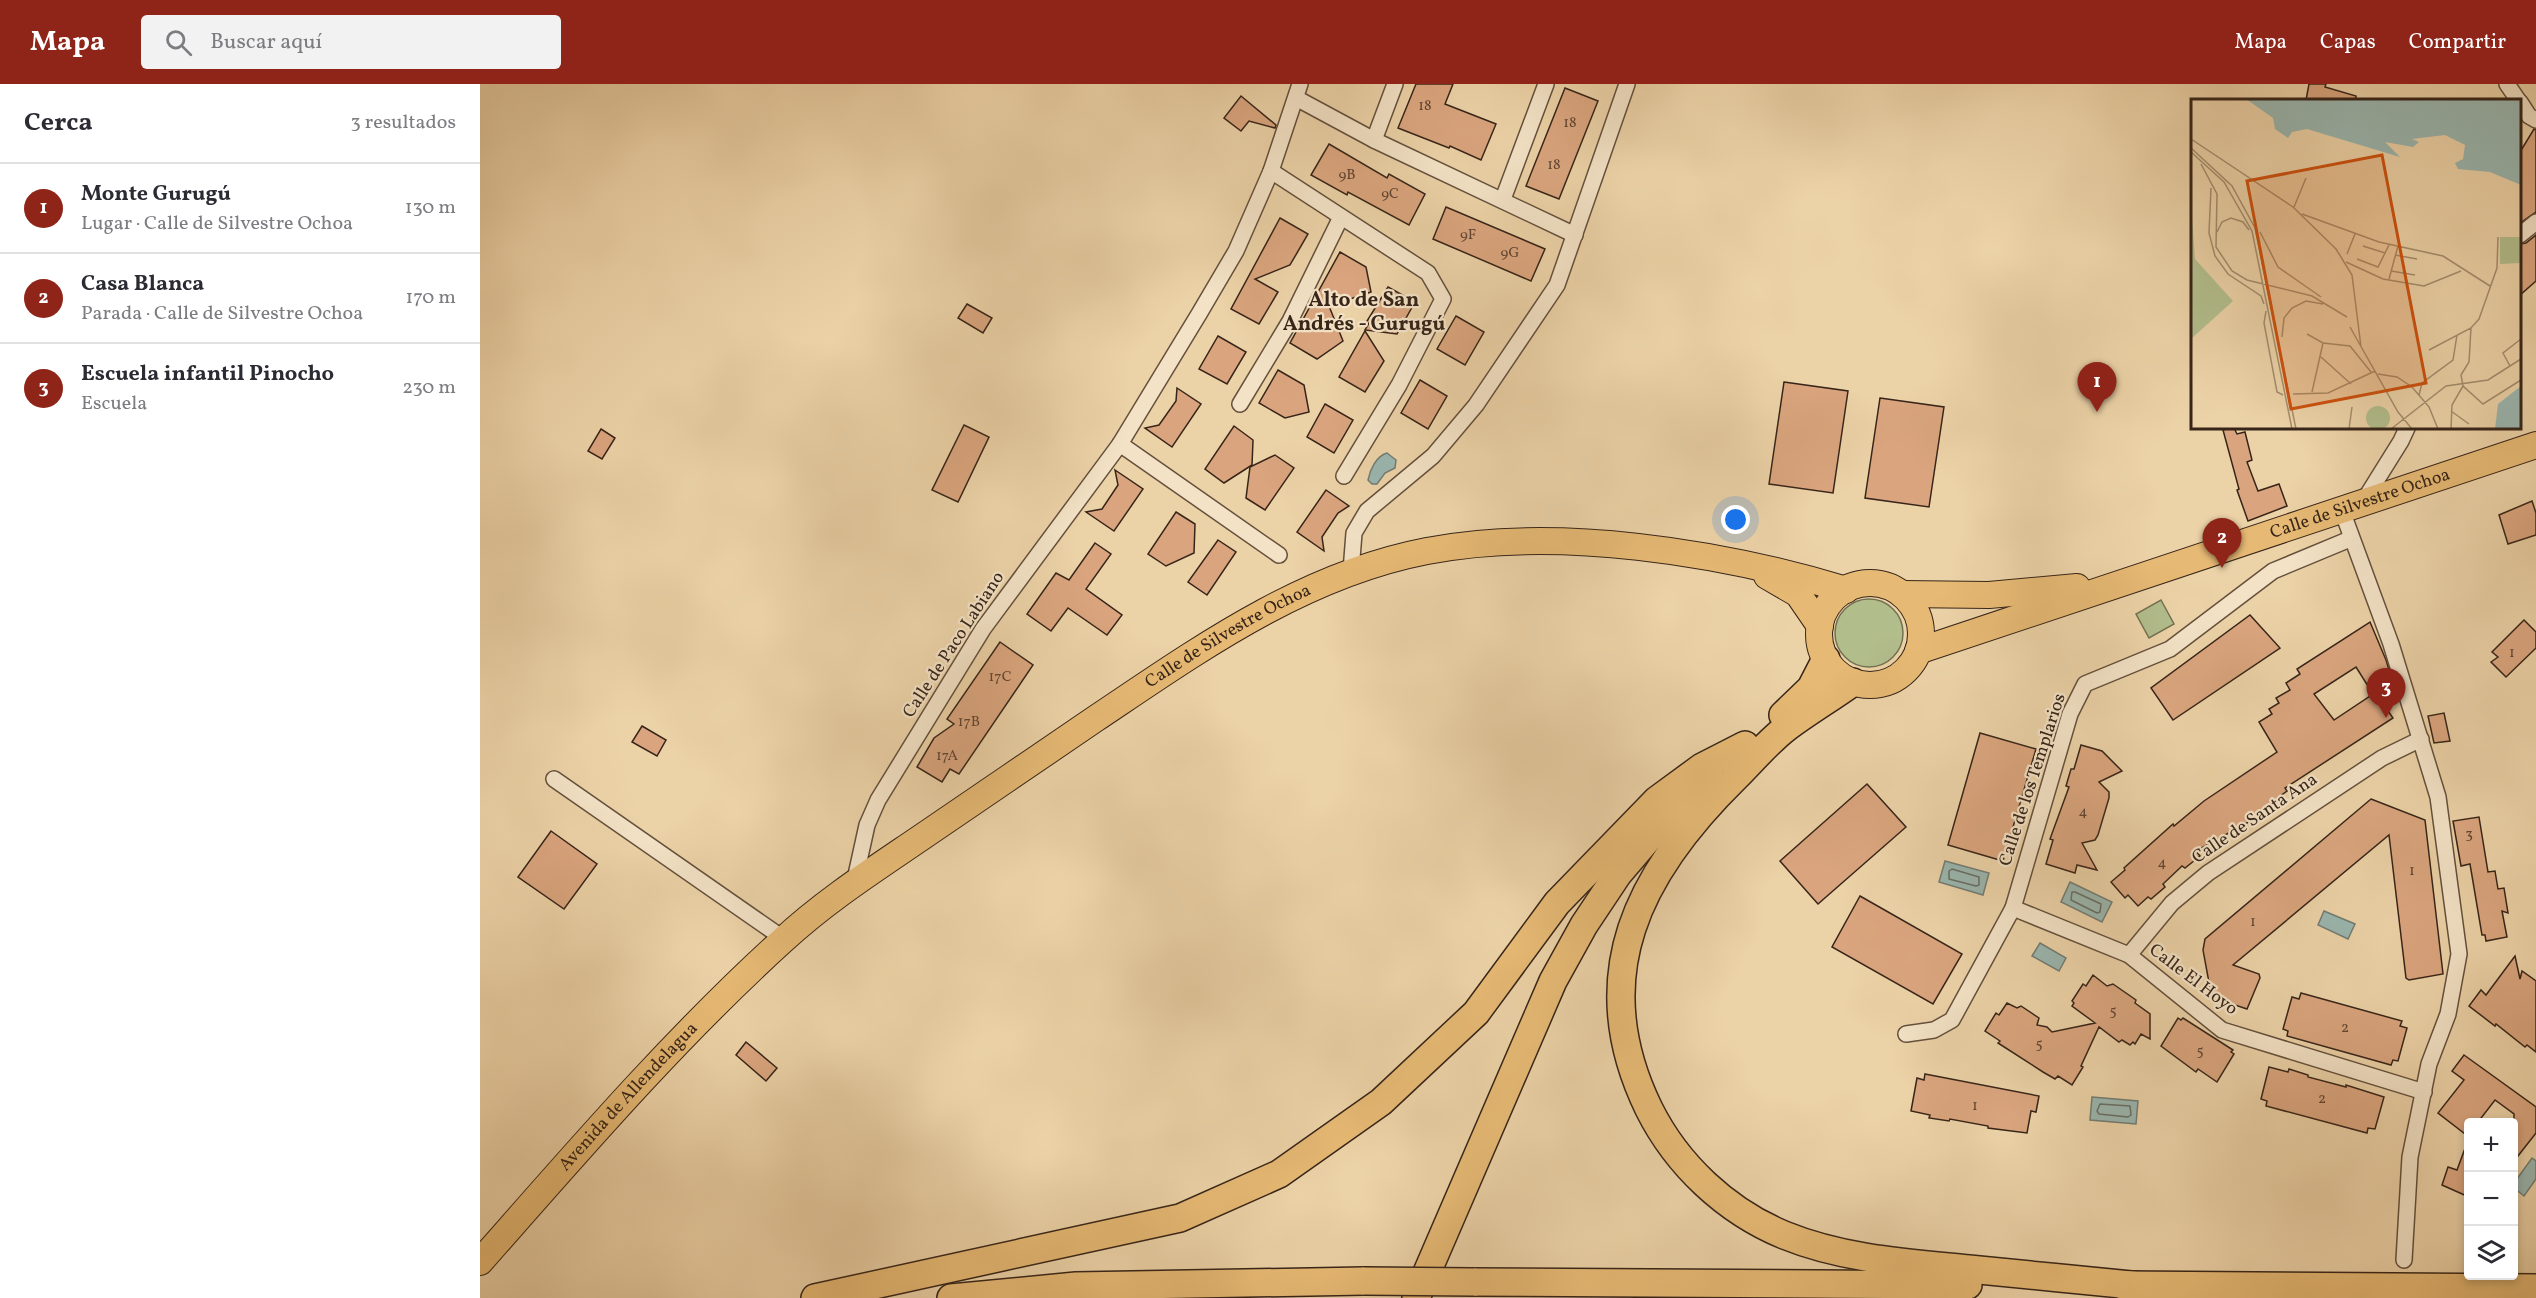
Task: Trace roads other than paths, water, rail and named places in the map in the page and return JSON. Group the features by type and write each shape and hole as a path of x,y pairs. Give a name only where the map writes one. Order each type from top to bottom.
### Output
{"highway":[{"name":"Calle de Silvestre Ochoa","path":"1918,651 2536,444"},
{"name":"Calle de Silvestre Ochoa","path":"784,939 854,884 1216,637 1351,571 1425,551 1474,544 1573,542 1644,549 1746,564 1790,573 1846,590"},
{"path":"1746,564 1798,594 1820,626"},
{"name":"Calle de Silvestre Ochoa","path":"1902,594 1989,595 2116,583"},
{"path":"1860,584 1889,587 1902,594 1913,606 1919,620 1921,636 1918,651 1911,666 1884,684 1868,686 1842,677 1826,659 1820,643 1820,626 1829,605 1846,590 1860,584"},
{"path":"1416,1298 1553,981 1584,925 1618,874 1647,840 1697,789 1746,745 1795,706 1811,688 1826,659"},
{"path":"1684,804 1852,682"},
{"path":"1785,729 1709,804 1660,867 1643,896 1631,929 1621,987 1624,1027 1639,1089 1661,1129 1686,1164 1716,1195 1761,1223 1814,1245 1839,1252 1901,1262 2141,1286"},
{"path":"815,1298 1180,1218 1279,1174 1381,1102 1476,1012 1557,903 1657,800 1702,767 1746,745"},
{"name":"Avenida de Allendelagua","path":"480,1262 663,1057 784,939"},
{"path":"951,1298 1076,1286 1364,1281 2536,1288"}],"street":[{"path":"1374,140 1395,84"},
{"path":"1503,200 1546,84"},
{"path":"1351,571 1354,533 1367,511 1433,456 1476,405 1557,285 1627,84"},
{"path":"2507,84 2518,99"},
{"path":"1298,91 1374,140 1575,236"},
{"name":"Calle de Paco Labiano","path":"854,884 867,825 878,800 983,629 1119,444 1236,250 1271,171 1298,91"},
{"path":"2521,104 2529,116 2536,120"},
{"path":"1271,171 1428,273 1443,299 1399,385 1344,476"},
{"path":"1240,404 1290,321 1341,217"},
{"path":"2521,234 2536,222"},
{"path":"2404,1260 2410,1157 2429,1064 2448,1014 2459,954 2438,797 2391,644 2350,539 2352,505 2401,441 2407,429"},
{"path":"1119,444 1279,555"},
{"name":"Calle de los Templarios","path":"1906,1034 1934,1030 1952,1020 2013,908 2070,714 2085,684 2169,649 2273,571 2350,539"},
{"name":"Calle de Santa Ana","path":"2129,955 2172,903 2208,873 2382,758 2421,739"},
{"path":"554,779 784,939"},
{"name":"Calle El Hoyo","path":"2013,908 2129,955 2222,1029 2424,1092"}],"water":[{"path":"1387,453 1396,460 1395,468 1385,473 1377,484 1372,484 1368,480 1372,468 1380,457"},
{"path":"1945,861 1989,873 1983,895 1939,882"},
{"path":"2070,882 2112,902 2102,922 2061,902"},
{"path":"2324,911 2355,924 2348,939 2318,925"},
{"path":"2040,943 2066,958 2059,971 2032,956"},
{"path":"2092,1097 2138,1101 2136,1124 2090,1120"},
{"path":"2532,1158 2536,1161 2536,1179 2524,1196 2518,1191 2518,1177"}],"place":[{"name":"Monte Gurugú","path":"2097,412"},
{"name":"Casa Blanca","path":"2222,568"},
{"name":"Escuela infantil Pinocho","path":"2386,718"}],"district":[{"name":"Alto de San Andrés - Gurugú","path":"1364,312"}]}
